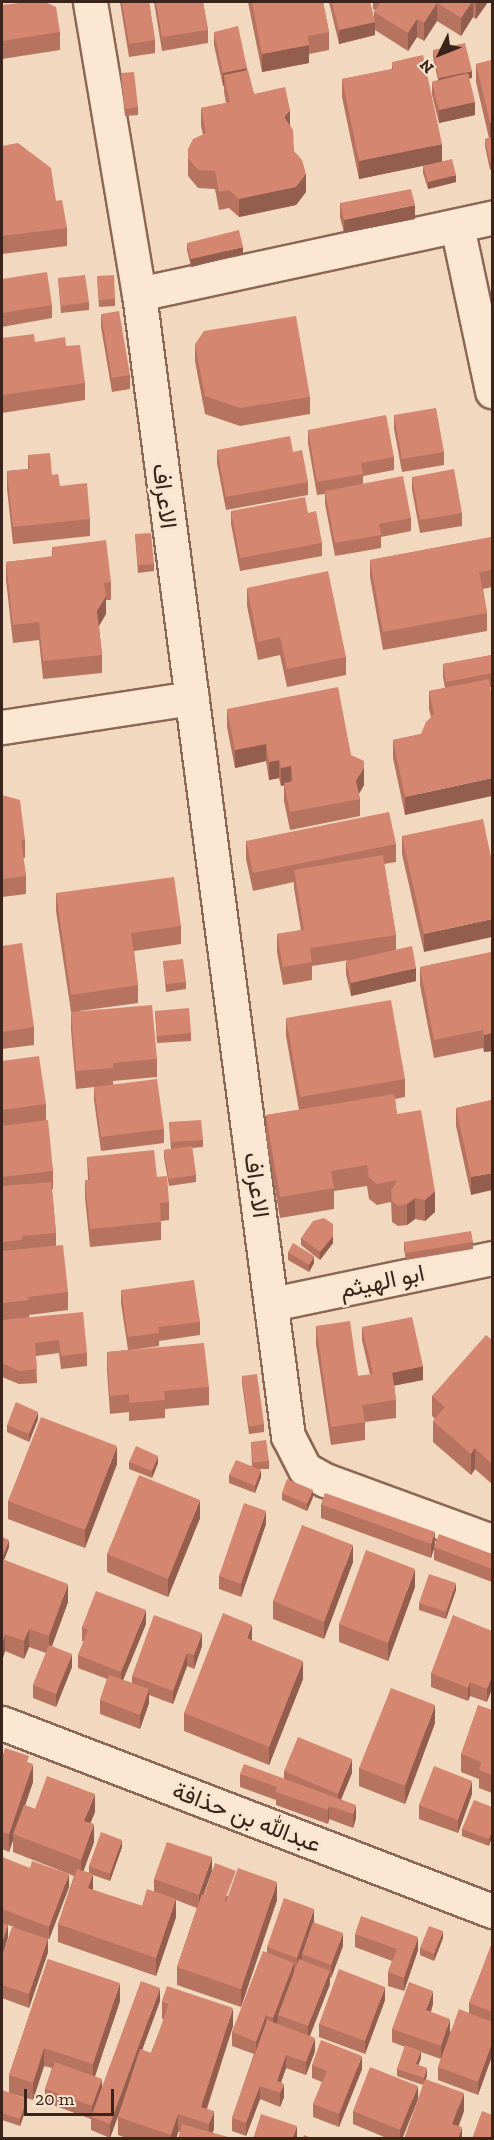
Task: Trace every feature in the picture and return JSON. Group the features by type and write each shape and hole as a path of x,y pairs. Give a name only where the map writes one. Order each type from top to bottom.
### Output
{"street":[{"name":"الاعراف","path":"90,2 139,294 288,1436 305,1469 325,1480 492,1541"},
{"path":"139,294 492,218"},
{"path":"457,226 492,391"},
{"path":"2,727 192,698"},
{"name":"ابو الهيثم","path":"272,1304 492,1258"},
{"name":"عبدالله بن حذافة","path":"2,1724 492,1911"}],"building":[{"path":"45,2 56,7 60,32 2,41 2,5"},
{"path":"122,2 149,2 155,40 129,44"},
{"path":"156,2 203,2 208,30 162,37"},
{"path":"252,2 323,2 329,32 308,36 309,45 262,54"},
{"path":"332,2 370,2 375,22 339,30"},
{"path":"381,2 472,2 461,18 437,3 424,23 417,19 408,33 374,12"},
{"path":"238,26 247,68 223,73 214,32"},
{"path":"465,43 472,71 439,78 433,50"},
{"path":"423,55 442,144 359,161 342,79 393,69 392,62"},
{"path":"492,60 492,122 490,123 476,64"},
{"path":"248,70 254,94 285,87 290,110 284,117 293,130 294,151 302,160 306,174 296,187 239,199 229,190 219,192 215,171 198,170 188,158 188,149 193,139 206,133 201,108 230,102 224,75"},
{"path":"134,72 138,107 125,109 121,73"},
{"path":"468,73 475,102 439,110 432,82"},
{"path":"492,137 492,162 490,162 485,139"},
{"path":"18,143 51,168 56,201 62,200 67,228 2,236 2,146"},
{"path":"452,159 456,175 428,182 423,166"},
{"path":"411,189 415,205 344,220 340,203"},
{"path":"239,230 243,247 191,259 187,243"},
{"path":"47,272 52,305 2,313 2,279"},
{"path":"85,275 89,302 61,306 58,278"},
{"path":"114,275 115,299 99,300 97,276"},
{"path":"119,311 130,375 112,378 101,314"},
{"path":"296,316 310,397 240,408 205,396 195,344 204,331"},
{"path":"34,334 35,342 65,337 66,346 80,345 85,383 2,395 2,338"},
{"path":"436,408 444,452 402,459 394,415"},
{"path":"386,415 394,457 361,463 363,474 317,482 308,430"},
{"path":"290,436 293,452 302,450 308,482 226,497 217,450"},
{"path":"50,453 52,475 58,474 60,486 87,483 90,519 13,527 7,471 30,469 28,455"},
{"path":"454,469 462,513 420,520 412,477"},
{"path":"403,476 411,518 379,524 381,535 335,543 325,491"},
{"path":"305,497 308,513 316,511 322,543 240,558 231,511"},
{"path":"151,533 154,564 138,565 135,534"},
{"path":"492,537 492,570 479,572 487,613 383,632 370,560"},
{"path":"106,540 111,582 104,583 106,596 97,611 102,655 43,661 39,622 13,625 6,562 53,556 52,547"},
{"path":"328,571 346,657 287,669 280,637 258,642 247,588"},
{"path":"492,655 492,673 446,682 443,664"},
{"path":"489,679 492,697 492,778 405,797 393,740 421,734 426,722 434,714 429,691"},
{"path":"338,687 351,755 364,761 364,767 356,781 360,799 290,812 284,783 293,781 291,766 281,768 279,760 269,762 266,744 235,750 227,709"},
{"path":"2,795 20,800 25,840 21,840 26,876 2,879"},
{"path":"389,812 396,844 253,873 246,841"},
{"path":"483,819 492,862 492,919 424,934 402,836"},
{"path":"383,855 396,935 310,948 312,962 283,967 277,934 304,930 294,870"},
{"path":"174,877 181,926 131,933 138,985 71,995 56,893"},
{"path":"22,943 34,1027 2,1032 2,946"},
{"path":"412,946 416,968 351,983 346,961"},
{"path":"492,952 492,1033 484,1035 483,1030 434,1040 420,967"},
{"path":"183,959 186,982 166,984 163,961"},
{"path":"391,1000 405,1079 300,1097 286,1018"},
{"path":"152,1005 157,1059 113,1063 113,1068 76,1071 71,1012"},
{"path":"189,1008 191,1033 157,1036 155,1011"},
{"path":"39,1056 46,1104 2,1110 2,1061"},
{"path":"157,1079 164,1129 101,1137 94,1087"},
{"path":"394,1094 397,1114 421,1110 435,1191 425,1200 415,1198 407,1204 398,1206 392,1201 391,1191 397,1180 377,1184 369,1178 367,1165 331,1171 334,1188 280,1197 266,1115"},
{"path":"492,1100 492,1173 471,1177 456,1108"},
{"path":"48,1120 53,1171 2,1177 2,1126"},
{"path":"201,1120 203,1140 171,1142 169,1122"},
{"path":"192,1146 196,1175 169,1179 164,1150"},
{"path":"154,1150 157,1177 167,1176 169,1202 160,1203 161,1222 90,1229 85,1180 90,1180 87,1157"},
{"path":"51,1182 56,1233 22,1236 22,1240 2,1242 2,1186"},
{"path":"324,1218 333,1224 333,1236 320,1252 301,1238 313,1221"},
{"path":"471,1231 473,1242 406,1253 404,1242"},
{"path":"293,1243 314,1256 309,1265 288,1252"},
{"path":"63,1245 68,1292 2,1303 2,1251"},
{"path":"194,1280 200,1322 158,1327 159,1333 128,1337 121,1290"},
{"path":"83,1312 87,1353 61,1356 59,1340 35,1343 37,1369 19,1371 2,1363 2,1320"},
{"path":"412,1317 423,1366 392,1373 392,1371 373,1374 362,1327"},
{"path":"350,1321 358,1376 392,1371 396,1400 362,1405 365,1422 331,1427 316,1326"},
{"path":"486,1335 492,1340 492,1464 475,1448 471,1454 433,1421 445,1407 432,1396"},
{"path":"204,1343 209,1387 164,1391 165,1400 129,1403 129,1394 110,1396 107,1352"},
{"path":"257,1374 264,1424 249,1427 242,1376"},
{"path":"16,1402 38,1412 29,1434 7,1425"},
{"path":"41,1417 117,1446 85,1530 8,1501"},
{"path":"266,1440 269,1461 253,1463 251,1442"},
{"path":"136,1446 158,1456 152,1471 129,1462"},
{"path":"236,1460 261,1470 255,1486 229,1475"},
{"path":"139,1475 200,1500 168,1579 107,1554"},
{"path":"287,1479 313,1490 307,1504 282,1493"},
{"path":"325,1493 435,1532 431,1544 321,1504"},
{"path":"244,1503 266,1511 241,1584 219,1576"},
{"path":"302,1525 353,1545 324,1622 273,1601"},
{"path":"439,1534 492,1554 492,1569 434,1547"},
{"path":"2,1537 9,1540 2,1558"},
{"path":"366,1550 415,1569 388,1643 339,1624"},
{"path":"2,1559 68,1584 49,1636 29,1629 24,1641 5,1634 2,1644"},
{"path":"429,1574 456,1583 446,1612 419,1603"},
{"path":"96,1591 146,1610 121,1672 78,1655 88,1630 82,1627"},
{"path":"223,1613 252,1625 247,1638 303,1661 269,1747 184,1713"},
{"path":"154,1615 202,1633 194,1655 187,1653 173,1691 132,1676"},
{"path":"453,1615 492,1631 492,1676 487,1689 470,1682 468,1688 431,1673"},
{"path":"49,1645 72,1654 56,1694 33,1685"},
{"path":"109,1675 149,1689 140,1715 100,1700"},
{"path":"391,1688 435,1705 405,1786 359,1768"},
{"path":"478,1705 492,1710 492,1775 479,1770 481,1762 461,1754"},
{"path":"298,1737 352,1759 338,1794 284,1771"},
{"path":"5,1748 29,1756 27,1762 33,1764 9,1834 2,1832 2,1758"},
{"path":"244,1764 356,1805 353,1814 329,1806 328,1810 276,1792 277,1787 240,1774"},
{"path":"434,1766 472,1781 458,1820 419,1805"},
{"path":"47,1776 95,1794 84,1821 94,1824 81,1860 13,1834 24,1805 35,1809"},
{"path":"474,1800 492,1807 492,1830 489,1839 462,1829"},
{"path":"101,1832 122,1840 110,1874 89,1866"},
{"path":"167,1842 212,1857 199,1895 154,1879"},
{"path":"2,1857 30,1868 32,1861 69,1874 49,1927 2,1909"},
{"path":"215,1863 236,1871 224,1902 204,1895"},
{"path":"238,1868 277,1882 241,1989 177,1967 202,1894 226,1902"},
{"path":"77,1869 93,1874 88,1888 142,1906 147,1889 176,1899 156,1958 58,1924"},
{"path":"284,1898 314,1909 297,1958 267,1947"},
{"path":"361,1916 418,1937 404,1978 388,1972 397,1949 355,1934"},
{"path":"313,1922 343,1933 331,1965 302,1954"},
{"path":"2,1923 8,1925 2,1943"},
{"path":"429,1926 443,1931 434,1954 420,1948"},
{"path":"12,1927 48,1939 29,1994 2,1985 2,1957"},
{"path":"492,1945 492,2012 469,2003"},
{"path":"263,1951 294,1963 273,2018 266,2015 256,2042 232,2032"},
{"path":"48,1959 120,1983 93,2064 44,2048 33,2083 9,2075"},
{"path":"299,1959 330,1971 308,2026 278,2015"},
{"path":"339,1969 385,1987 365,2041 319,2024"},
{"path":"141,1981 160,1988 110,2124 91,2117"},
{"path":"409,1982 433,1991 426,2010 450,2019 441,2046 392,2029"},
{"path":"167,1986 233,2008 201,2107 214,2111 209,2124 178,2114 171,2135 118,2117 140,2049 151,2053 159,2032 169,2003 162,2001"},
{"path":"459,2009 492,2022 492,2043 478,2082 438,2067"},
{"path":"267,2020 315,2038 306,2062 286,2055 277,2081 284,2084 280,2093 260,2086 246,2123 232,2118"},
{"path":"321,2040 362,2056 339,2114 313,2104 327,2071 312,2065"},
{"path":"405,2045 421,2051 416,2064 427,2068 424,2078 397,2069"},
{"path":"55,2062 102,2079 92,2106 45,2089"},
{"path":"370,2067 418,2086 400,2130 353,2111"},
{"path":"425,2079 464,2093 452,2124 462,2127 458,2139 404,2139"},
{"path":"2,2090 27,2099 20,2119 2,2113"},
{"path":"482,2111 492,2115 492,2139 472,2139"},
{"path":"261,2114 297,2126 292,2139 253,2139"},
{"path":"182,2124 228,2137 227,2139 178,2139"}]}
